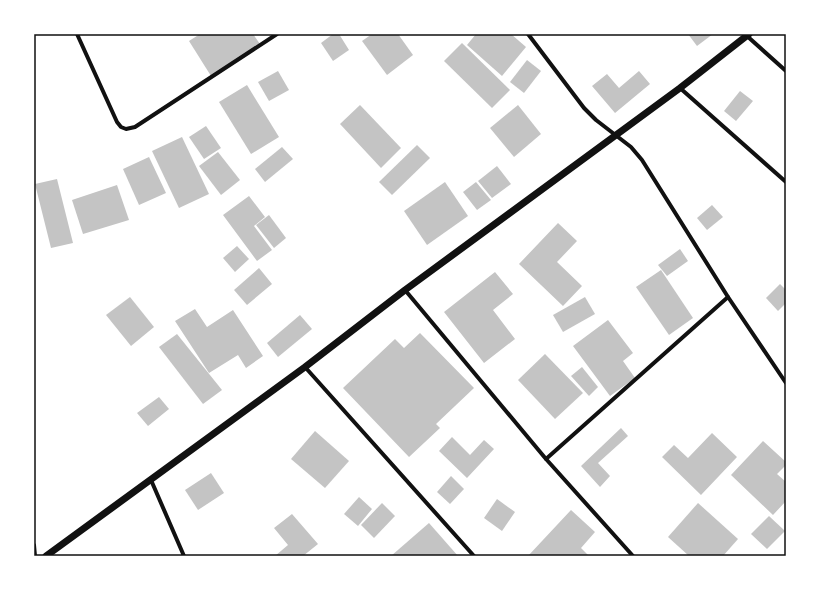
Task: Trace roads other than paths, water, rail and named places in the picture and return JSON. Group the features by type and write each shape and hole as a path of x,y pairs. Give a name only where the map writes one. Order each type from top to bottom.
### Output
{"street":[{"path":"78,34 117,122 126,130 135,127 278,34"},
{"path":"528,34 584,108 596,120 631,147 642,160 728,297 786,384"},
{"path":"46,556 305,367 405,290 680,88 748,35 786,71"},
{"path":"680,88 786,182"},
{"path":"405,290 546,459 633,556"},
{"path":"546,459 728,297"},
{"path":"305,367 474,556"},
{"path":"151,480 184,556"},
{"path":"34,545 35,556"}]}
